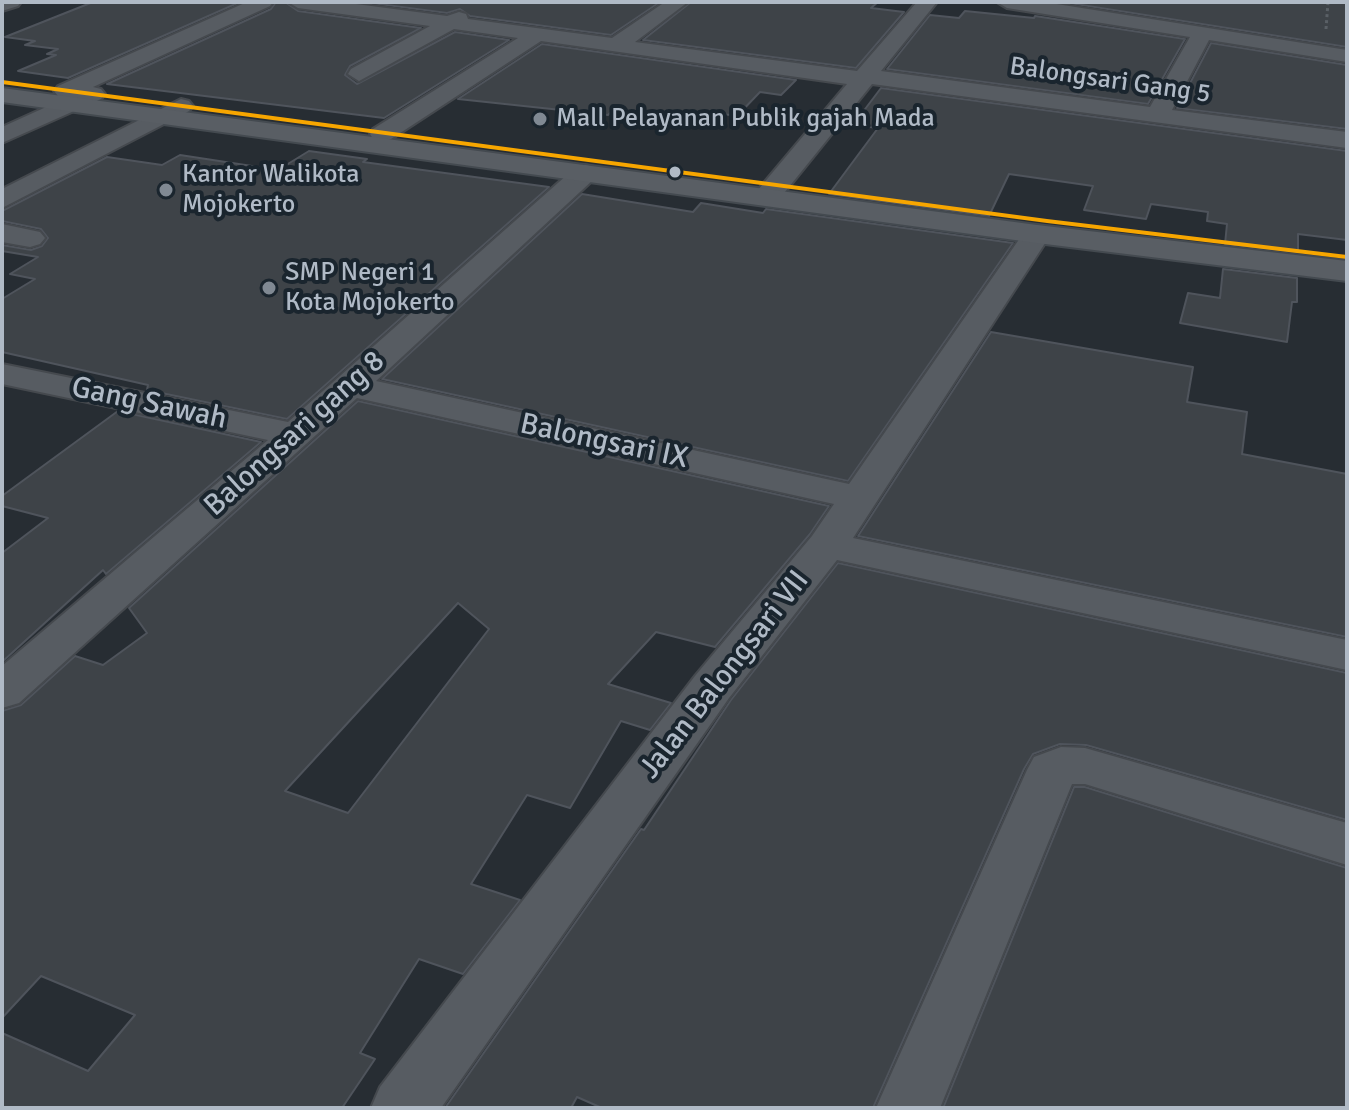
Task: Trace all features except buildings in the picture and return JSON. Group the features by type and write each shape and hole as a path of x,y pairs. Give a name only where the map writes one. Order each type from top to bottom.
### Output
{"main road":[{"path":"2,82 171,112 566,166 1347,257"},
{"path":"2,95 77,97"},
{"path":"171,112 382,134 566,166"},
{"path":"771,191 1037,234 1347,271"}],"street":[{"path":"2,5 11,2"},
{"path":"2,136 263,2"},
{"name":"Balongsari Gang 5","path":"298,2 1347,140"},
{"path":"616,45 678,2"},
{"path":"771,191 927,2"},
{"path":"1007,2 1072,7 1347,56"},
{"path":"359,74 475,9"},
{"path":"1157,116 1190,26"},
{"path":"382,134 537,35"},
{"path":"2,200 171,112"},
{"name":"Balongsari gang 8","path":"2,692 349,386 566,166"},
{"path":"2,167 49,175"},
{"name":"Jalan Balongsari VII","path":"403,1108 712,687 827,545 1037,234"},
{"name":"Gang Sawah","path":"2,374 296,435"},
{"name":"Balongsari IX","path":"349,386 859,498"},
{"path":"827,545 1347,655"},
{"path":"908,1108 1052,770 1061,765 1085,766 1347,844"}],"transit line":[{"path":"2,82 1047,221 1347,257"}],"place":[{"name":"Mall Pelayanan Publik gajah Mada","path":"540,119"},
{"name":"Kantor Walikota Mojokerto","path":"166,190"},
{"name":"SMP Negeri 1 Kota Mojokerto","path":"269,288"}]}
